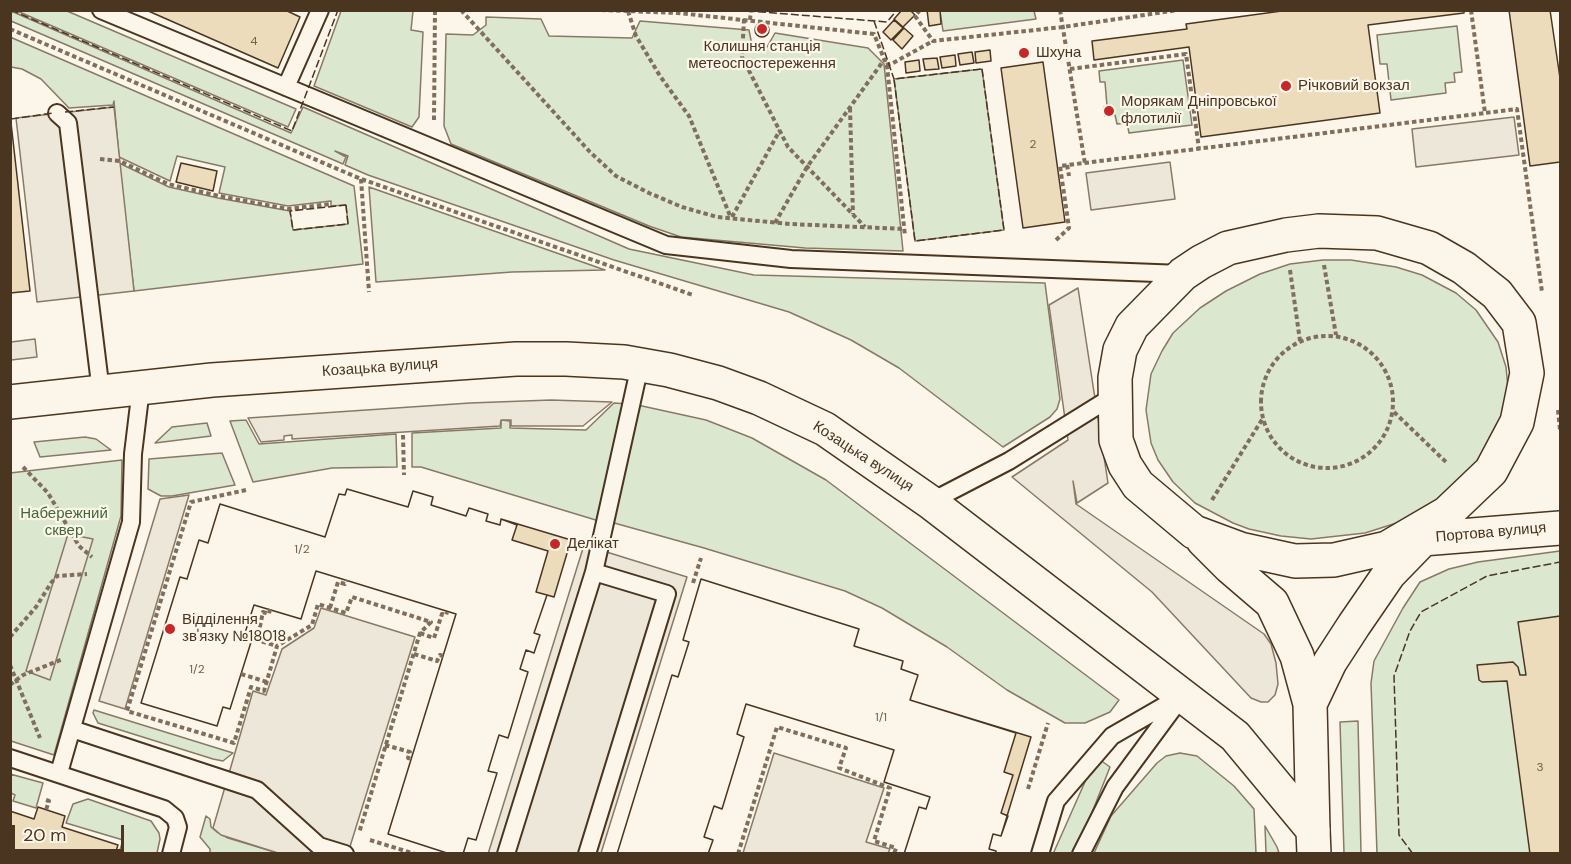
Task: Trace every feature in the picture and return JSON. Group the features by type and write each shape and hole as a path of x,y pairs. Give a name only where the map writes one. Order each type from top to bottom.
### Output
{"street":[{"path":"1310,704 1330,662 1389,574 1491,471 1517,422 1527,373 1519,323 1497,294 1464,268 1428,248 1377,233 1319,231 1286,235 1228,248 1183,274 1132,326 1120,350 1114,395 1116,440 1125,465 1138,485 1201,520 1240,549 1295,561 1334,560 1387,548 1447,513"},
{"name":"Козацька вулиця","path":"10,402 212,380 516,359 588,359 640,365 718,383 759,398 825,429 930,502 1182,695 1235,736 1313,842"},
{"path":"1201,520 1230,567 1272,603 1297,656 1310,704 1313,842"},
{"name":"Портова вулиця","path":"1422,539 1560,528"}],"lane":[{"path":"101,10 666,245 791,259 1183,274"},
{"path":"286,87 320,10"},
{"path":"57,113 68,123 101,393"},
{"path":"506,854 594,572 640,365"},
{"path":"59,773 131,522 133,454 141,388"},
{"path":"930,502 1009,461 1114,395"},
{"path":"587,854 667,594 594,572"},
{"path":"1040,854 1056,801 1112,736 1182,695"},
{"path":"1081,854 1115,787 1182,695"},
{"path":"72,729 257,790 319,846 345,854"},
{"path":"10,758 164,809 175,818 178,827 171,854"}],"path":[{"path":"433,148 435,10"},
{"path":"462,10 590,153 616,176 649,193 682,207 717,217 775,223 904,229"},
{"path":"601,10 678,13 874,34 885,62 906,246"},
{"path":"750,20 751,10"},
{"path":"920,10 915,16 933,41"},
{"path":"1060,10 1085,164"},
{"path":"885,62 893,63 933,41 1063,27 1178,10"},
{"path":"1471,10 1485,113"},
{"path":"628,11 636,36 660,76 689,116 731,218"},
{"path":"744,19 742,57 789,147 865,227"},
{"path":"10,29 361,179 693,295"},
{"path":"1070,69 1186,54 1199,149"},
{"path":"775,223 807,167 885,62"},
{"path":"850,107 854,215"},
{"path":"1054,242 1060,239 1069,228 1060,166 1517,109 1524,162"},
{"path":"731,218 780,129"},
{"path":"72,156 120,161 168,184 219,196 288,208 330,204"},
{"path":"1067,165 1069,176"},
{"path":"361,179 369,292"},
{"path":"1324,263 1336,335"},
{"path":"1290,266 1300,341"},
{"path":"1336,335 1356,341 1365,347 1387,370 1393,391 1394,412 1386,433 1372,451 1353,463 1332,468 1310,466 1289,457 1266,429 1261,402 1263,383 1271,366 1284,351 1311,337 1336,335"},
{"path":"1394,412 1448,464"},
{"path":"1201,520 1263,418"},
{"path":"403,435 404,475"},
{"path":"23,467 48,494 79,546 115,578"},
{"path":"246,490 191,502 127,711 234,743 251,687 264,690 277,646 312,625 318,604 346,613 352,597 431,622 420,633 358,837"},
{"path":"10,637 36,607 57,576 83,574 115,578"},
{"path":"330,608 338,582 345,584 347,580"},
{"path":"270,609 269,614 263,612 257,640 277,646"},
{"path":"420,633 434,638 442,614 446,615 447,612"},
{"path":"414,654 437,661 440,655 443,656"},
{"path":"10,685 40,667 61,659 92,658"},
{"path":"10,665 35,727 59,773"},
{"path":"242,674 267,682"},
{"path":"738,854 777,727 846,748 839,768 890,788 874,841 896,848 894,854"},
{"path":"386,745 410,752 408,758 411,759"},
{"path":"46,810 49,801"},
{"path":"369,840 415,854"}],"green space":[{"path":"11,11 291,133 303,107 629,249 754,275 1045,283 1060,399 1057,409 1050,417 1003,447 899,368 851,340 789,312 614,260 368,175 345,165 348,156 335,151 346,157 343,164 11,21"},
{"path":"17,11 67,11 296,109 288,127"},
{"path":"341,11 413,11 411,30 423,32 419,117 412,127 314,86"},
{"path":"940,11 1034,11 1036,19 943,31"},
{"path":"486,17 541,19 549,36 632,38 640,21 749,30 752,45 767,47 775,33 868,48 884,64 903,251 805,248 681,237 451,144 444,126 446,34 473,35 486,25"},
{"path":"1457,26 1462,72 1454,73 1455,82 1445,83 1446,93 1391,100 1387,64 1380,64 1377,35"},
{"path":"10,37 354,186 363,264 134,291 119,163 169,187 290,211 293,230 348,224 346,205 331,206 331,201 288,206 219,193 225,167 177,156 170,181 119,157 114,101 113,105 69,108 41,79 22,69 11,67"},
{"path":"1183,60 1192,125 1129,133 1127,123 1117,124 1115,115 1105,116 1104,107 1107,106 1105,82 1100,82 1099,71"},
{"path":"982,69 1004,230 915,241 894,79"},
{"path":"369,187 605,270 512,272 376,282"},
{"path":"1323,260 1351,260 1396,267 1422,275 1456,293 1476,310 1498,342 1506,367 1508,388 1501,430 1459,487 1406,520 1365,533 1311,539 1281,536 1249,529 1195,503 1173,482 1158,460 1151,443 1146,410 1151,374 1162,351 1173,333 1200,308 1226,291 1260,274 1290,264"},
{"path":"614,403 628,404 599,521 421,467 412,467 412,433 501,428 501,420 510,421 510,428 586,430"},
{"path":"633,404 706,420 752,438 826,480 1119,700 1110,712 1085,723 1065,723 1007,690 947,647 882,608 845,591 607,521"},
{"path":"246,420 259,444 396,434 397,467 332,468 253,482 230,421"},
{"path":"207,423 211,436 155,443 172,427"},
{"path":"85,437 96,439 111,450 40,457 34,442"},
{"path":"222,453 235,485 172,496 161,496 148,489 149,459"},
{"name":"Набережний сквер","path":"122,460 121,516 54,755 11,741 10,473"},
{"path":"1560,551 1560,853 1377,853 1371,683 1374,661 1403,608 1420,582 1449,569 1478,562"},
{"path":"94,710 233,753 223,761 213,759 98,723 93,713"},
{"path":"1358,721 1361,853 1344,853 1340,722"},
{"path":"1180,753 1197,756 1234,786 1254,809 1256,853 1094,853 1111,816 1157,763 1166,756"},
{"path":"1096,757 1110,767 1076,853 1053,854"},
{"path":"10,774 43,783 36,808 13,801 15,795 11,793"},
{"path":"88,799 151,821 159,833 157,853 119,853 123,840 66,823 73,804"},
{"path":"206,816 210,819 211,827 228,838 278,853 210,853 210,849 200,837"},
{"path":"1265,826 1277,847 1279,853 1266,853"}],"shaded area":[{"path":"114,107 134,291 37,302 16,118"},
{"path":"1514,117 1519,155 1416,167 1412,129"},
{"path":"1170,162 1175,199 1091,210 1086,173"},
{"path":"1078,288 1108,483 1077,503 1073,481 1076,504 1264,634 1271,644 1278,684 1275,695 1268,702 1251,698 1152,592 1012,477 1068,440 1049,305"},
{"path":"35,339 37,357 11,360 11,342"},
{"path":"551,400 612,402 583,426 511,426 511,420 501,420 500,426 292,439 292,435 284,436 284,440 261,442 248,418 470,403"},
{"path":"189,495 125,709 99,701 160,499"},
{"path":"68,534 93,539 50,680 26,671"},
{"path":"584,545 687,577 601,853 488,854"},
{"path":"321,608 415,637 348,853 278,853 221,835 213,828 253,691 266,695 282,649 314,628"},
{"path":"774,753 884,788 866,842 890,849 888,853 743,853"}],"building":[{"path":"146,10 285,10 300,17 278,68"},
{"path":"902,10 910,10 915,15 903,27 894,19"},
{"path":"927,10 940,10 941,24 929,26"},
{"name":"Річковий вокзал","path":"1289,10 1464,10 1464,13 1368,25 1380,113 1201,137 1189,47 1094,60 1092,41 1187,29 1186,24"},
{"path":"1509,10 1550,10 1560,78 1560,162 1530,166"},
{"path":"894,20 903,28 891,40 883,32"},
{"name":"Колишня станція метеоспостереження","path":"759,23 765,23 769,30 765,37 759,37 755,33 755,27"},
{"path":"904,28 913,36 902,49 893,40"},
{"path":"990,50 991,61 976,63 975,52"},
{"path":"972,52 974,63 960,65 958,54"},
{"path":"955,55 956,66 942,68 940,57"},
{"path":"937,58 939,69 925,70 923,59"},
{"path":"919,60 920,71 906,73 905,62"},
{"path":"1043,62 1065,222 1023,228 1001,68"},
{"path":"10,114 30,291 10,293"},
{"path":"181,163 217,171 213,191 176,182"},
{"path":"347,489 408,507 413,491 433,497 431,505 466,516 469,508 488,514 486,521 500,525 501,519 517,525 512,540 548,551 536,592 547,595 534,633 540,635 534,653 526,650 520,669 528,672 508,738 499,735 488,771 497,773 476,840 468,838 463,854 450,854 388,834 456,614 316,571 301,619 254,605 244,636 252,639 230,709 223,707 217,726 141,703 180,577 187,579 199,540 208,543 220,504 325,537 339,494 345,495"},
{"path":"347,489 408,507 413,491 433,497 431,505 466,516 469,508 488,514 486,521 500,525 501,519 571,540 554,597 547,595 534,633 540,635 534,653 526,650 520,669 528,672 508,738 499,735 488,771 497,773 476,840 468,838 463,854 450,854 388,834 456,614 316,571 301,619 254,605 244,636 252,639 230,709 223,707 217,726 141,703 180,577 187,579 199,540 208,543 220,504 325,537 339,494 345,495"},
{"path":"701,579 859,629 854,646 903,661 901,669 918,675 910,700 1016,733 1004,772 1013,775 1001,813 1008,816 1001,836 993,834 989,849 996,851 996,854 904,854 919,807 926,809 930,797 884,782 894,750 746,704 737,734 744,737 722,809 714,806 704,837 713,840 708,854 617,854 672,675 678,677 689,642 683,640"},
{"path":"701,579 859,629 854,646 903,661 901,669 918,675 910,700 1031,737 1001,836 993,834 989,849 996,851 996,854 904,854 919,807 926,809 930,797 884,782 894,750 746,704 737,734 744,737 722,809 714,806 704,837 713,840 708,854 617,854 672,675 678,677 689,642 683,640"},
{"path":"1560,616 1560,854 1530,854 1507,681 1482,682 1479,680 1477,665 1513,662 1518,667 1520,675 1526,675 1518,622"},
{"path":"38,807 65,816 62,827 118,845 115,854 10,854 10,811 34,819"}],"fence":[{"path":"11,10 292,131 338,10"},
{"path":"736,10 887,22 897,10"},
{"path":"874,21 894,79"},
{"path":"982,69 1004,230 915,241 894,79 982,69"},
{"path":"65,112 114,107"},
{"path":"11,119 53,113"},
{"path":"346,205 348,224 293,230 290,211 346,205"},
{"path":"1413,854 1399,835 1394,676 1410,631 1421,612 1487,576 1560,562"}],"place":[{"name":"Колишня станція метеоспостереження","path":"762,29"},
{"name":"Шхуна","path":"1024,53"},
{"name":"Річковий вокзал","path":"1286,86"},
{"name":"Морякам Дніпровської флотилії","path":"1109,111"},
{"name":"Делікат","path":"555,544"},
{"name":"Відділення зв'язку №18018","path":"170,629"}]}
